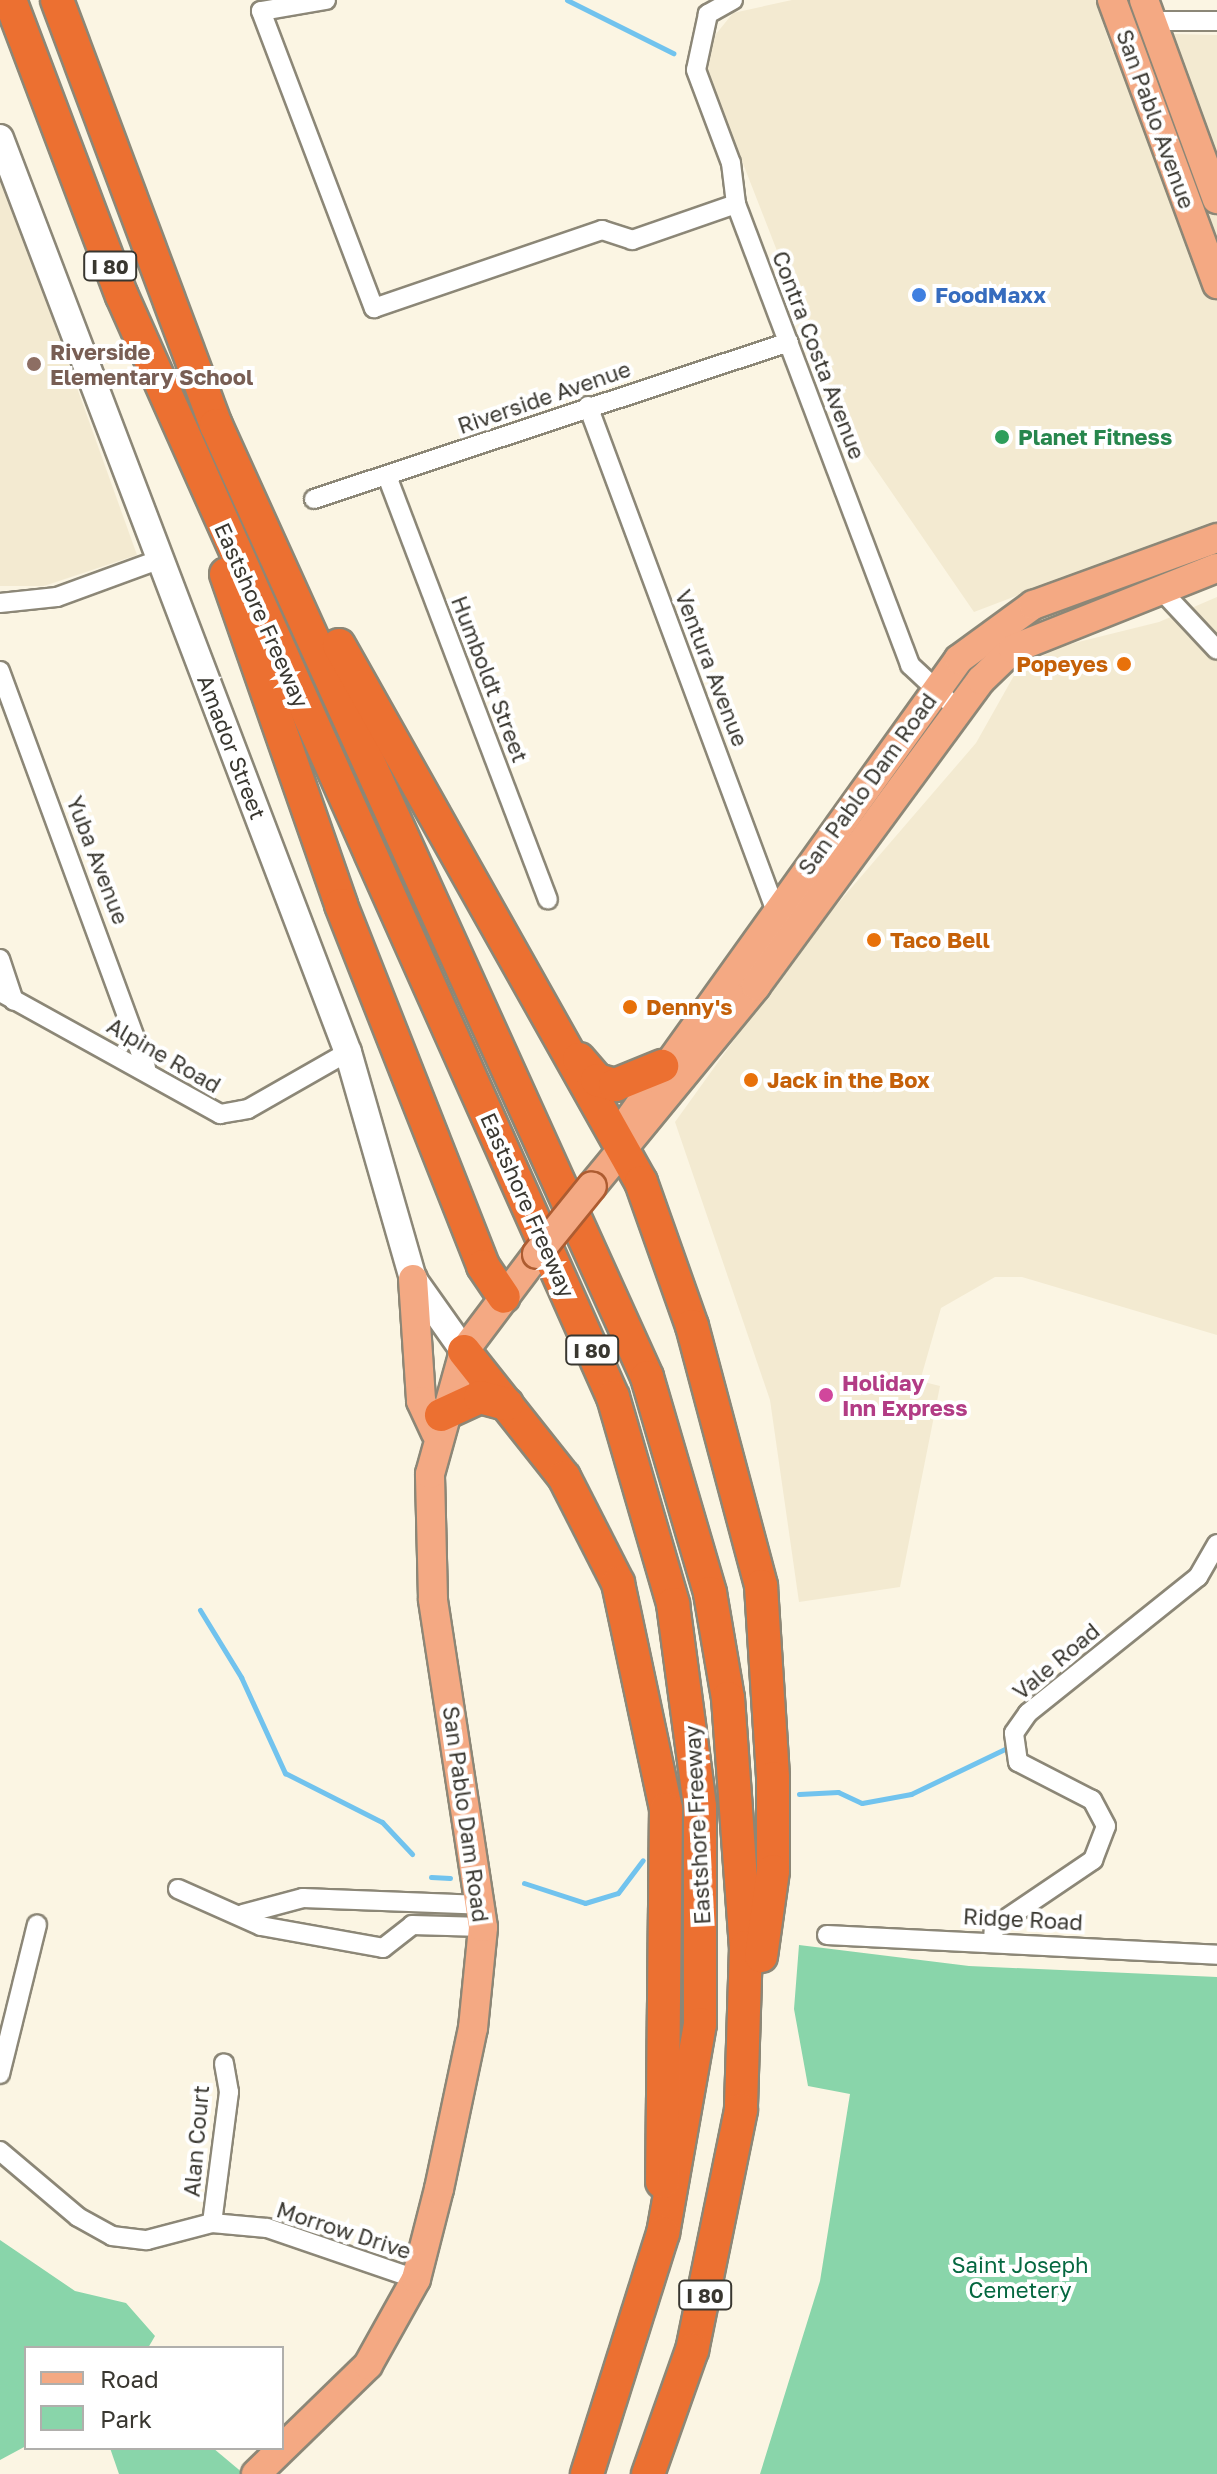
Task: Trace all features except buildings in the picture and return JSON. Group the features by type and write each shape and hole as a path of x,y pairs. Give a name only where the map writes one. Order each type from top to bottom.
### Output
{"highway":[{"name":"Eastshore Freeway","path":"10,0 122,296 222,528 613,1397 673,1604 700,1807 703,1922 687,2125 663,2233 587,2474"},
{"name":"Eastshore Freeway","path":"57,0 216,425 592,1252 680,1478 710,1593 736,1782 746,1947 741,2110 692,2350 648,2474"},
{"path":"73,0 104,126"},
{"path":"216,425 622,1149 692,1326 761,1586 772,1686 773,1871 741,2110"},
{"path":"222,528 228,588 314,832 483,1266 504,1297"},
{"path":"552,1027 597,1080 615,1085 662,1066"},
{"path":"464,1351 588,1515 618,1583 666,1809 663,2233"},
{"path":"438,1424 480,1397 507,1404"}],"main road":[{"name":"San Pablo Avenue","path":"1112,0 1217,284"},
{"path":"1121,0 1147,10"},
{"name":"San Pablo Avenue","path":"1147,10 1217,199"},
{"path":"1160,589 1160,576 1210,541"},
{"name":"San Pablo Dam Road","path":"284,2447 368,2365 416,2279 473,2028 483,1916 433,1599 427,1526 438,1424 464,1351 537,1254 784,949 945,700 959,659 1033,605 1210,541"},
{"name":"San Pablo Dam Road","path":"622,1149 627,1116 662,1066 777,909 945,700 1013,649 1064,626 1217,568"},
{"path":"1064,626 1072,612 1122,592 1124,573"},
{"path":"413,1279 421,1401 438,1424"},
{"name":"San Pablo Dam Road","path":"256,2474 281,2450"}],"street":[{"path":"326,0 261,11 374,308 602,230 632,240 736,204"},
{"name":"Contra Costa Avenue","path":"728,2 708,14 696,70 731,163 736,204 910,665 945,700"},
{"path":"1147,10 1217,21"},
{"name":"Amador Street","path":"0,138 348,1052 413,1279 464,1351"},
{"name":"Riverside Avenue","path":"314,499 789,342"},
{"name":"Ventura Avenue","path":"588,406 777,909 784,949"},
{"name":"Humboldt Street","path":"387,476 548,899"},
{"path":"0,603 57,597 161,559"},
{"path":"1160,589 1217,650"},
{"name":"Yuba Avenue","path":"0,671 146,1068"},
{"path":"0,959 7,997"},
{"name":"Alpine Road","path":"7,997 146,1068 191,1103 220,1114 248,1109 348,1052"},
{"name":"Vale Road","path":"993,1940 994,1927 1093,1860 1106,1826 1092,1800 1018,1762 1014,1733 1028,1713 1198,1577 1217,1544"},
{"path":"178,1889 283,1932 383,1948 412,1925 483,1916"},
{"path":"243,1914 303,1898 483,1916"},
{"path":"0,2074 37,1924"},
{"name":"Ridge Road","path":"827,1935 993,1940 1217,1955"},
{"name":"Alan Court","path":"212,2223 229,2092 224,2063"},
{"name":"Morrow Drive","path":"0,2151 112,2236 147,2240 212,2223 267,2228 416,2279"}],"shaded area":[{"path":"792,0 1095,0 1113,53 1173,34 1217,35 1217,520 974,612 844,423 707,71 712,39 733,13"},
{"name":"Riverside Elementary School","path":"0,173 137,555 44,586 0,586"},
{"path":"1217,597 1217,1335 1022,1277 995,1277 941,1308 920,1381 940,1386 900,1587 799,1602 770,1400 675,1122 803,944 976,743 1016,672 1058,647 1159,622"}],"green space":[{"name":"Saint Joseph Cemetery","path":"799,1945 969,1966 1217,1977 1217,2474 760,2474 820,2281 850,2094 808,2086 794,2009"},
{"path":"0,2240 75,2291 126,2303 155,2336 149,2346 24,2346 24,2447 0,2460"},
{"path":"111,2450 215,2450 244,2474 119,2474"}],"waterway":[{"path":"567,0 673,53"},
{"path":"200,1610 241,1677 285,1773 382,1822 412,1854"},
{"path":"799,1794 838,1792 862,1803 911,1794 1005,1749"},
{"path":"524,1883 585,1903 618,1893 643,1860"},
{"path":"431,1877 450,1878"}],"place":[{"name":"FoodMaxx","path":"919,295"},
{"name":"Riverside Elementary School","path":"34,364"},
{"name":"Planet Fitness","path":"1002,437"},
{"name":"Popeyes","path":"1124,664"},
{"name":"Taco Bell","path":"874,940"},
{"name":"Denny's","path":"630,1007"},
{"name":"Jack in the Box","path":"751,1080"},
{"name":"Holiday Inn Express","path":"826,1395"}]}
